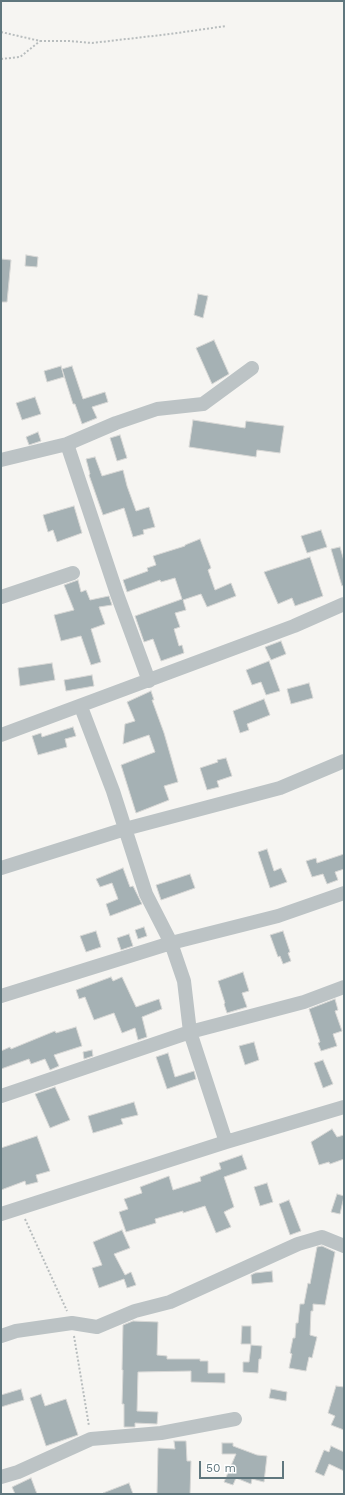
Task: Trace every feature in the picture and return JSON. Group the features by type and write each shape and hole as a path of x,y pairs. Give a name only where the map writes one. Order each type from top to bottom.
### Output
{"street":[{"path":"1,460 67,444 116,423 157,409 203,404 252,368"},
{"path":"67,444 117,594 150,681"},
{"path":"1,598 73,573"},
{"path":"1,735 150,681 294,626 344,604"},
{"path":"81,706 113,791 146,894 171,943 184,981 190,1032 226,1142"},
{"path":"1,868 126,829 280,788 344,761"},
{"path":"1,996 171,943 278,916 344,893"},
{"path":"1,1096 190,1032 304,1002 344,988"},
{"path":"1,1214 226,1142 344,1107"},
{"path":"1,1336 16,1331 72,1323 97,1327 134,1311 170,1302 298,1244 322,1237 344,1246"},
{"path":"1,1477 18,1472 91,1440 161,1433 236,1419"}],"path":[{"path":"1,32 40,41 68,41 92,44 226,26"},
{"path":"1,59 20,57 40,41"}],"building":[{"path":"26,255 38,257 37,267 25,266"},
{"path":"1,259 11,260 7,302 1,302"},
{"path":"198,294 208,296 203,318 194,315"},
{"path":"214,340 229,374 212,384 196,348"},
{"path":"61,366 64,377 47,382 44,371"},
{"path":"72,366 83,399 105,392 108,402 92,407 97,418 82,424 75,404 73,404 62,369"},
{"path":"35,397 41,414 22,420 16,403"},
{"path":"193,420 245,428 246,421 284,426 280,453 257,450 256,457 189,447"},
{"path":"38,432 41,441 29,445 26,437"},
{"path":"120,435 127,458 117,461 110,438"},
{"path":"95,457 102,476 123,470 136,511 149,507 155,527 143,530 144,534 133,537 124,508 103,515 89,475 86,459"},
{"path":"74,506 82,533 57,542 53,530 48,532 43,515"},
{"path":"321,530 327,547 307,553 301,536"},
{"path":"200,539 211,568 208,570 215,590 231,583 236,596 207,607 201,594 183,600 186,610 175,613 180,627 174,629 179,646 182,645 184,653 161,661 153,639 144,642 135,616 182,599 175,578 161,582 160,580 127,592 123,580 148,571 147,568 156,565 153,556 185,546"},
{"path":"340,547 344,561 344,585 342,586 331,549"},
{"path":"310,557 323,596 295,606 292,598 278,604 264,572"},
{"path":"78,580 81,592 86,590 90,600 109,596 112,605 99,607 105,624 91,629 101,662 91,665 81,636 61,641 54,615 74,610 64,585"},
{"path":"281,641 286,654 271,660 265,647"},
{"path":"269,661 280,691 266,695 261,682 252,685 246,670"},
{"path":"52,663 55,680 20,686 18,668"},
{"path":"92,675 94,686 66,691 64,680"},
{"path":"309,683 313,698 291,704 287,689"},
{"path":"151,691 154,700 152,700 164,733 178,782 164,786 169,800 136,813 121,765 155,752 149,735 123,744 125,724 135,721 127,702"},
{"path":"264,699 270,715 247,724 249,730 240,733 233,711"},
{"path":"73,727 76,736 65,739 67,747 38,755 32,736 41,733 42,737"},
{"path":"226,758 232,776 217,781 219,787 207,790 200,768 218,762 217,760"},
{"path":"267,849 274,871 281,868 287,882 270,888 258,852"},
{"path":"344,854 344,869 335,872 338,880 327,884 323,874 312,877 306,861 316,858 317,863"},
{"path":"123,868 130,887 133,886 142,904 110,916 106,904 118,899 112,883 100,887 96,879"},
{"path":"190,874 195,888 161,900 156,885"},
{"path":"144,927 147,936 138,939 135,930"},
{"path":"96,931 101,947 86,952 80,936"},
{"path":"283,931 290,952 288,953 291,961 283,964 280,956 278,957 270,935"},
{"path":"129,934 133,946 121,950 117,938"},
{"path":"243,972 249,991 242,993 247,1007 227,1013 218,981"},
{"path":"111,977 113,981 122,977 136,1007 159,999 162,1009 142,1017 147,1037 138,1040 135,1028 122,1033 114,1013 94,1020 85,997 79,999 76,990"},
{"path":"335,999 338,1010 335,1011 342,1031 333,1034 337,1046 321,1051 318,1043 320,1042 309,1009"},
{"path":"76,1027 82,1046 54,1055 59,1066 50,1070 45,1059 31,1064 29,1059 1,1069 1,1051 10,1047 11,1049 55,1031 56,1033"},
{"path":"254,1042 259,1060 245,1065 239,1046"},
{"path":"92,1050 93,1056 84,1059 83,1052"},
{"path":"168,1053 175,1077 194,1071 196,1079 167,1089 156,1057"},
{"path":"323,1060 333,1084 323,1088 314,1063"},
{"path":"55,1087 70,1120 50,1128 35,1094"},
{"path":"134,1102 138,1115 121,1119 123,1124 93,1133 88,1116"},
{"path":"332,1129 337,1137 344,1135 344,1159 330,1164 329,1162 319,1165 311,1142"},
{"path":"37,1136 50,1171 36,1175 38,1182 26,1185 25,1181 1,1190 1,1148"},
{"path":"242,1155 247,1169 224,1177 234,1207 224,1212 231,1227 216,1233 205,1206 183,1213 183,1211 155,1219 156,1223 126,1232 119,1212 128,1209 124,1199 142,1193 140,1187 169,1176 173,1190 201,1181 200,1177 221,1169 219,1163"},
{"path":"267,1183 273,1202 260,1206 254,1187"},
{"path":"337,1194 344,1196 340,1214 331,1212"},
{"path":"289,1200 301,1231 290,1235 279,1204"},
{"path":"122,1230 130,1248 114,1254 125,1275 131,1272 136,1285 127,1288 124,1279 99,1288 92,1268 102,1265 93,1242"},
{"path":"322,1246 335,1252 325,1305 313,1304 313,1311 311,1311 310,1335 317,1337 312,1358 309,1357 306,1371 289,1368 292,1354 290,1353 293,1338 295,1338 300,1304 304,1304 308,1283 310,1284 317,1247"},
{"path":"272,1271 273,1282 252,1284 251,1275 255,1273"},
{"path":"133,1321 158,1322 157,1355 167,1356 167,1359 200,1359 200,1361 208,1361 208,1373 225,1373 225,1383 191,1382 191,1371 138,1372 137,1411 158,1412 157,1424 135,1423 135,1427 124,1427 124,1404 122,1404 123,1325"},
{"path":"242,1326 251,1326 251,1344 241,1344"},
{"path":"251,1345 262,1346 258,1373 243,1372 243,1362 249,1362"},
{"path":"336,1386 344,1387 344,1430 331,1425 335,1416 328,1413"},
{"path":"21,1389 24,1400 1,1407 1,1395"},
{"path":"271,1389 287,1392 286,1401 269,1398"},
{"path":"41,1394 45,1406 66,1399 78,1435 46,1446 30,1398"},
{"path":"174,1441 186,1441 187,1461 191,1461 190,1494 157,1494 158,1448 175,1449"},
{"path":"222,1443 233,1443 233,1446 257,1455 267,1456 264,1482 252,1479 251,1484 236,1478 233,1485 224,1482 236,1454 222,1454"},
{"path":"331,1446 344,1452 344,1471 329,1464 324,1476 315,1472 324,1450 329,1452"},
{"path":"31,1478 37,1494 15,1494 12,1487"},
{"path":"129,1483 133,1494 103,1494 103,1493"}]}
